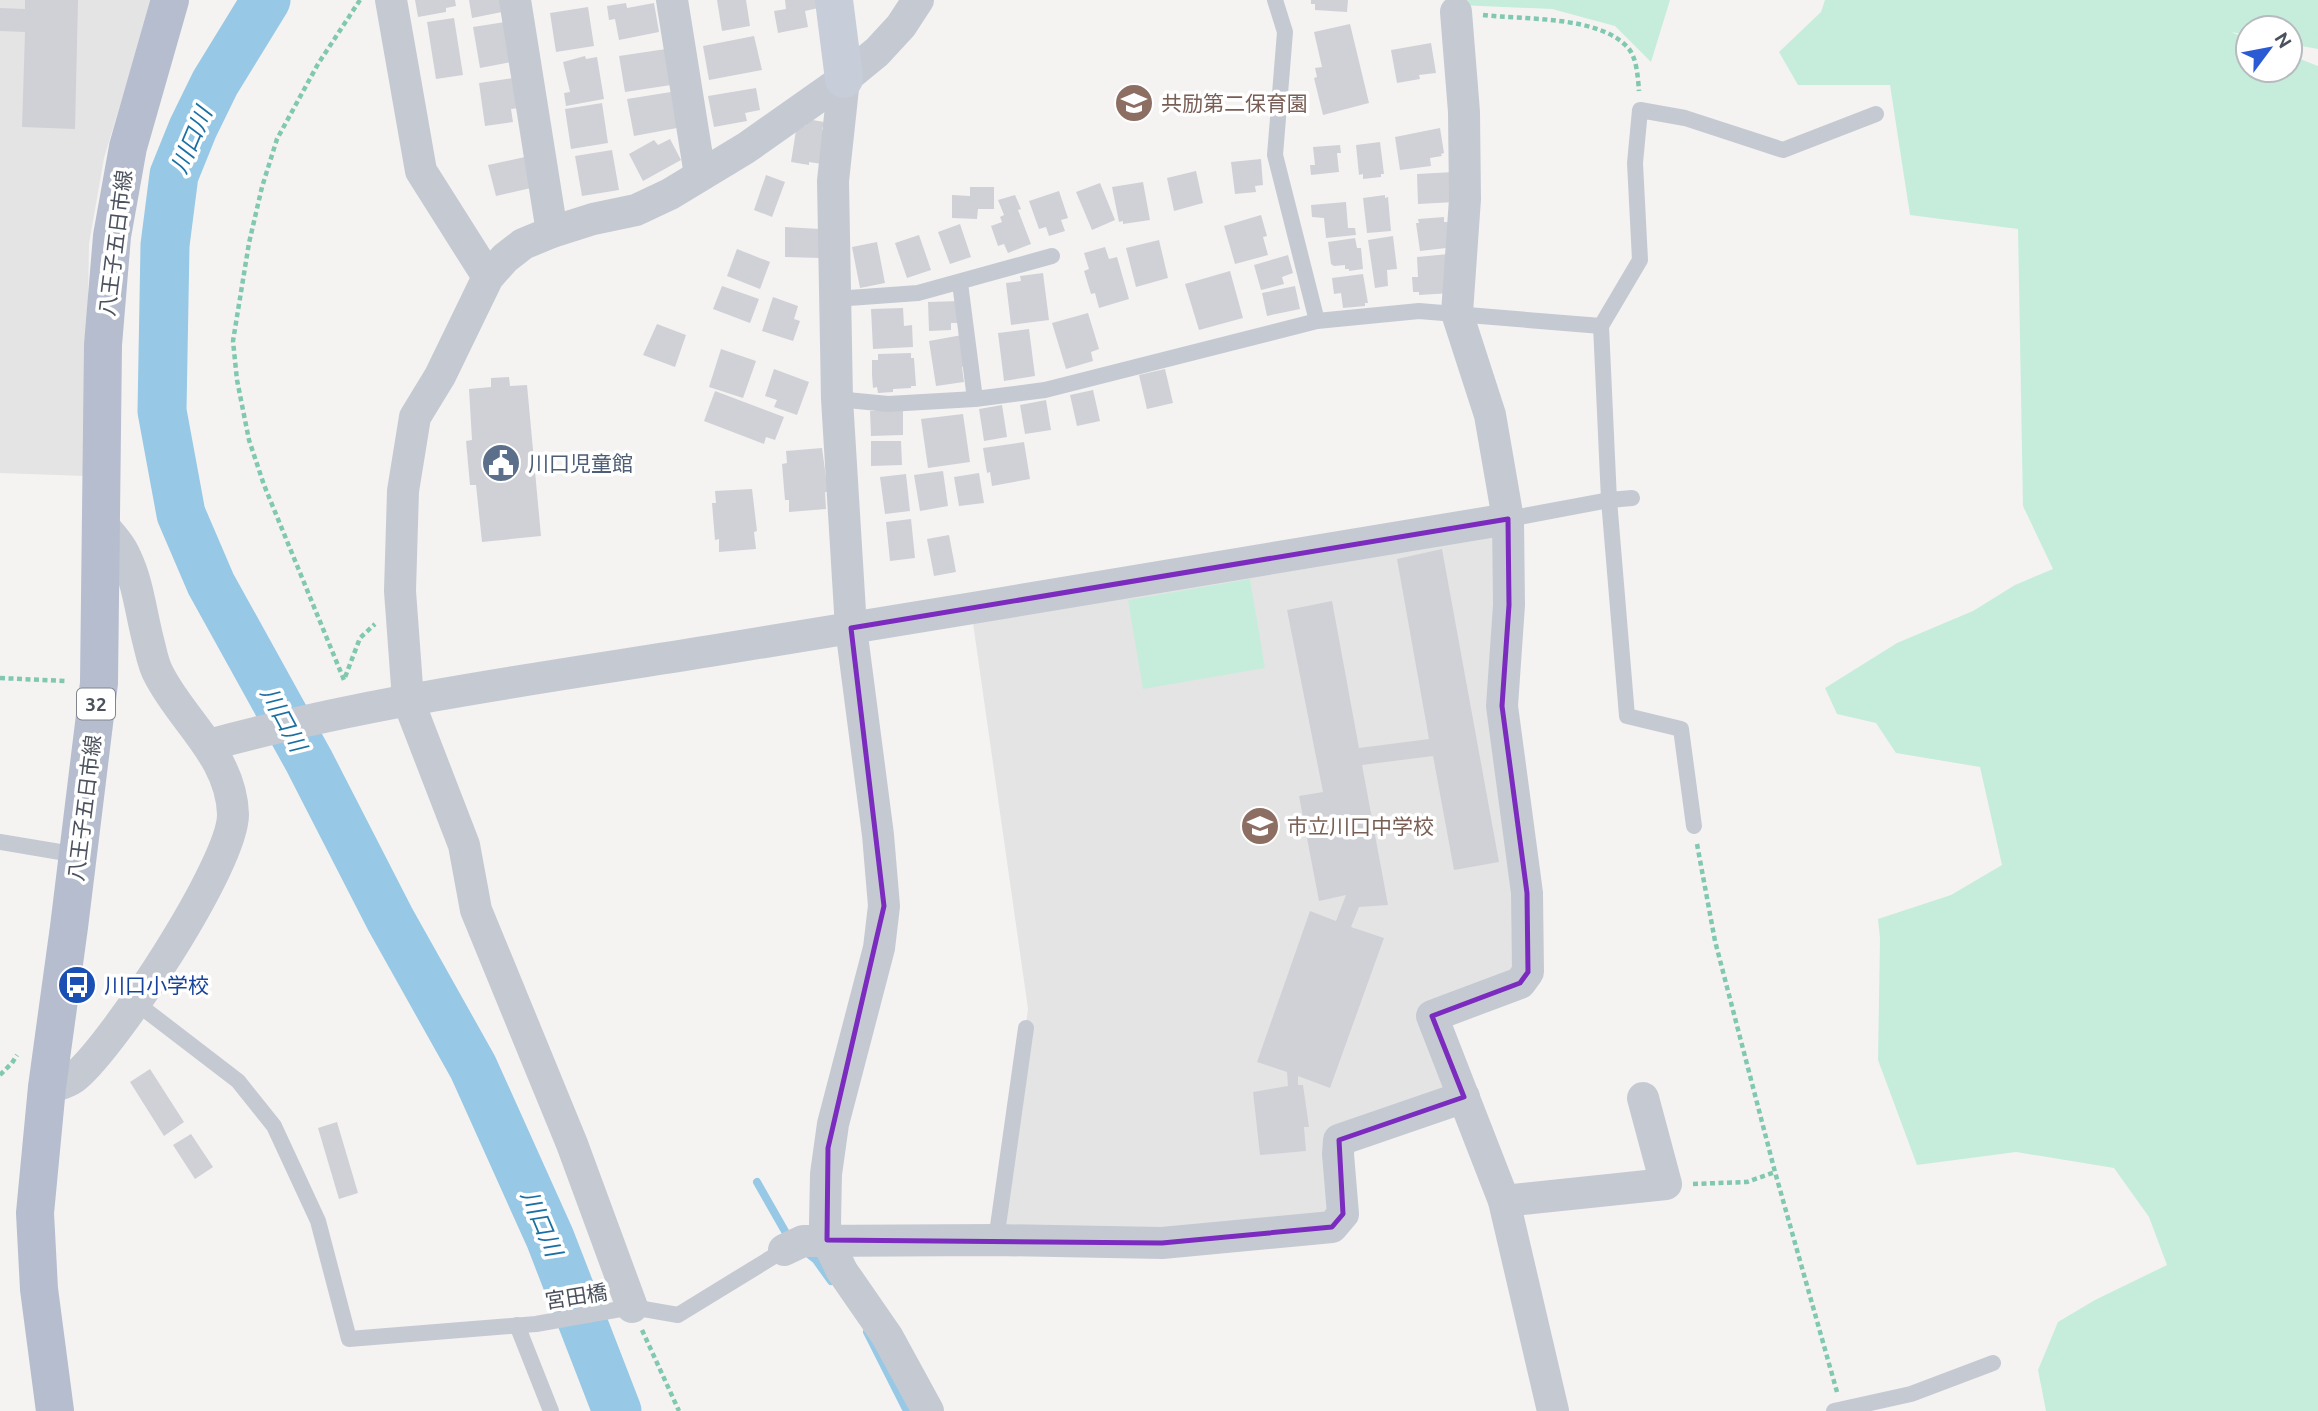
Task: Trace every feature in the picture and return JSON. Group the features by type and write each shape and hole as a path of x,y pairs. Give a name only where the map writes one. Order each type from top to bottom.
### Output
{"main road":[{"name":"八王子五日市線","path":"55,1411 35,1248 35,1213 47,1087 99,683 103,345 112,236 128,146 170,0"}],"street":[{"path":"391,0 421,171 488,277"},
{"path":"515,0 552,232"},
{"path":"671,0 700,175"},
{"path":"805,1244 824,1204 828,1148 837,1103 878,948 884,906 878,835 851,628 837,399 833,181 844,79 834,0"},
{"path":"628,1308 572,1144 476,910 464,845 408,700 400,591 403,491 415,417 440,376 488,277 505,258 523,244 552,232 593,219 636,210 670,194 746,148 844,79 877,52 901,26 918,0"},
{"path":"1456,12 1464,112 1465,187 1457,313 1490,415 1507,519 1509,605 1502,706 1527,893 1528,972 1520,983 1432,1016 1504,1201 1553,1411"},
{"path":"209,745 264,730 408,700 1202,572 1507,519"},
{"path":"47,1087 62,1084 74,1077 91,1061 135,1002 206,890 230,839 233,814 225,779 209,745 158,674 125,555 101,523"},
{"path":"805,1244 996,1240 1162,1243 1332,1227 1343,1214 1339,1140 1464,1097"},
{"path":"1504,1201 1665,1184 1643,1098"},
{"path":"805,1244 842,1271 887,1336 928,1411"}],"lane":[{"path":"1275,0 1285,32 1275,155 1317,321"},
{"path":"1694,826 1681,729 1627,716 1609,500 1601,326 1640,260 1636,163 1640,110 1685,118 1783,150 1876,114"},
{"path":"835,299 918,293 1052,256"},
{"path":"960,283 975,399"},
{"path":"837,399 888,404 975,399 1045,390 1317,321 1419,311 1601,326"},
{"path":"1507,519 1632,498"},
{"path":"0,842 78,855"},
{"name":"宮田橋","path":"135,1002 238,1081 274,1126 318,1221 349,1339 536,1324 628,1308 678,1315 805,1244"},
{"path":"996,1240 1026,1028"},
{"path":"517,1325 551,1411"},
{"path":"1838,1410 1911,1394 1993,1363"}],"path":[{"path":"360,0 318,64 277,139 249,243 233,341 237,380 249,440 264,485 344,680 360,638 380,619 402,621"},
{"path":"1456,12 1506,18 1549,19 1610,33 1631,51 1638,77"},
{"path":"0,678 99,683"},
{"path":"1694,826 1715,941 1838,1410"},
{"path":"1665,1184 1747,1182 1775,1172"},
{"path":"628,1308 679,1411"}],"highlighted area":[{"path":"1508,519 1509,605 1502,706 1527,893 1528,972 1520,983 1432,1016 1464,1097 1339,1140 1343,1214 1332,1227 1162,1243 827,1240 828,1148 884,906 851,628"}],"shaded area":[{"path":"0,0 152,0 104,158 89,244 85,476 0,473"},
{"name":"市立川口中学校","path":"1508,519 1528,972 1432,1016 1464,1097 1339,1140 1343,1214 996,1240 1028,1009 971,609"}],"green space":[{"path":"1457,0 1670,0 1651,62 1615,26 1552,9 1459,5"},
{"path":"1825,0 2318,0 2318,49 2304,46 2304,14 2234,14 2234,33 2231,32 2234,33 2234,84 2304,84 2304,60 2318,66 2318,1411 2046,1411 2038,1370 2058,1322 2095,1300 2167,1265 2149,1217 2114,1168 2016,1152 1917,1165 1878,1060 1878,919 1951,895 2002,865 1980,767 1896,753 1876,723 1837,714 1825,688 1897,643 1973,611 2015,585 2053,569 2023,506 2018,229 1910,215 1890,85 1798,85 1779,52 1821,12"},
{"path":"1250,579 1265,668 1143,689 1128,600"}],"building":[{"path":"25,0 78,0 75,129 22,127 25,32 0,31 0,8 25,9"},
{"path":"415,0 455,0 456,6 446,8 446,12 418,17"},
{"path":"469,0 500,0 502,12 472,18"},
{"path":"717,0 746,0 750,26 722,31"},
{"path":"785,0 817,0 818,8 805,11 808,27 778,33 774,11 786,9"},
{"path":"1311,0 1348,0 1347,12 1315,10 1315,4 1311,4"},
{"path":"626,3 627,8 654,3 659,32 619,40 615,19 609,20 607,6"},
{"path":"588,7 594,46 556,52 550,13"},
{"path":"454,18 463,75 436,79 427,22"},
{"path":"505,22 511,62 480,68 473,27"},
{"path":"1350,24 1369,103 1323,115 1314,78 1317,77 1315,68 1322,67 1314,32"},
{"path":"754,36 762,70 709,80 703,46"},
{"path":"1431,43 1436,73 1419,75 1420,79 1397,83 1391,50"},
{"path":"666,49 671,85 625,92 619,56"},
{"path":"585,56 586,59 597,57 604,99 566,106 564,93 570,92 563,62"},
{"path":"514,78 519,108 511,109 513,122 485,126 479,83"},
{"path":"756,88 760,110 745,113 747,121 714,127 708,96"},
{"path":"671,92 677,128 634,136 627,99"},
{"path":"602,103 608,143 571,149 565,109"},
{"path":"807,119 824,122 822,130 828,131 822,164 791,162 797,124 806,126"},
{"path":"1440,128 1444,153 1442,156 1430,158 1431,166 1400,170 1395,137"},
{"path":"670,139 681,160 643,181 629,154 654,140 658,145"},
{"path":"1380,142 1384,174 1381,174 1381,177 1363,179 1363,174 1359,175 1356,145"},
{"path":"1340,145 1341,153 1337,153 1339,172 1311,175 1310,165 1315,165 1313,147"},
{"path":"612,150 619,190 582,196 575,156"},
{"path":"525,157 531,188 496,196 488,165"},
{"path":"1261,159 1263,185 1255,186 1256,192 1235,194 1231,162"},
{"path":"1196,171 1203,203 1174,211 1167,178"},
{"path":"1454,172 1455,202 1418,204 1417,174"},
{"path":"766,175 785,182 772,217 754,210"},
{"path":"1143,182 1150,220 1123,224 1123,221 1119,222 1112,187"},
{"path":"1100,183 1115,220 1092,230 1076,192"},
{"path":"970,187 994,187 994,209 978,209 977,219 952,218 952,195 970,196"},
{"path":"1059,191 1068,218 1061,220 1065,231 1049,236 1046,227 1039,229 1029,201"},
{"path":"1015,195 1031,244 1008,253 1004,244 998,246 991,226 1002,222 1000,217 1004,215 998,200"},
{"path":"1385,195 1385,198 1388,197 1391,231 1367,233 1363,198"},
{"path":"1346,202 1348,228 1355,228 1356,235 1326,238 1324,218 1312,217 1311,205"},
{"path":"1261,215 1267,236 1263,237 1268,255 1235,264 1224,226"},
{"path":"1444,217 1444,222 1452,222 1455,247 1420,251 1416,223 1419,223 1418,219"},
{"path":"960,224 971,257 950,264 938,232"},
{"path":"785,227 820,229 820,258 785,257"},
{"path":"919,235 931,270 907,278 895,243"},
{"path":"1393,236 1397,269 1387,270 1388,286 1375,288 1368,240"},
{"path":"1355,238 1357,248 1361,248 1363,269 1349,271 1345,269 1345,265 1331,264 1328,242"},
{"path":"1159,240 1168,278 1136,287 1126,248"},
{"path":"877,242 885,283 860,288 852,247"},
{"path":"1105,247 1109,259 1117,257 1129,299 1099,308 1095,293 1091,294 1084,271 1089,269 1084,253"},
{"path":"737,249 770,262 760,289 727,276"},
{"path":"1449,254 1452,293 1419,295 1419,292 1413,292 1412,277 1418,277 1417,257"},
{"path":"1288,255 1293,273 1282,277 1284,284 1261,290 1254,265"},
{"path":"1230,271 1243,318 1199,330 1185,284"},
{"path":"1043,273 1049,320 1011,325 1006,283 1021,281 1020,276"},
{"path":"1363,274 1368,303 1365,303 1365,306 1343,308 1341,293 1334,294 1332,278"},
{"path":"722,286 759,299 750,323 713,309"},
{"path":"1295,286 1300,309 1267,316 1262,293"},
{"path":"773,297 798,306 794,319 800,321 793,341 762,331"},
{"path":"961,301 962,323 951,323 951,330 929,331 928,302"},
{"path":"903,308 904,326 912,325 913,347 873,349 871,309"},
{"path":"1088,313 1099,349 1091,352 1093,361 1066,369 1052,323"},
{"path":"657,324 686,335 675,367 643,355"},
{"path":"1029,329 1035,376 1004,381 998,333"},
{"path":"962,335 967,365 962,367 964,382 936,386 929,341"},
{"path":"721,349 756,361 743,398 709,387"},
{"path":"911,353 911,358 914,358 916,386 878,393 877,387 873,388 872,360 878,360 878,354"},
{"path":"774,369 809,382 797,415 774,407 777,400 765,396"},
{"path":"1165,369 1173,403 1147,409 1139,375"},
{"name":"川口児童館","path":"509,377 510,386 527,385 541,536 482,542 476,485 470,485 466,441 472,440 469,389 491,387 491,378"},
{"path":"1093,390 1100,421 1077,426 1070,395"},
{"path":"715,391 784,417 775,440 766,437 764,444 704,421"},
{"path":"1046,400 1051,430 1025,434 1020,405"},
{"path":"1002,405 1007,437 984,441 979,409"},
{"path":"870,411 903,411 903,435 871,436"},
{"path":"963,414 970,462 928,468 921,419"},
{"path":"871,441 901,441 902,465 871,466"},
{"path":"1024,442 1030,479 992,486 983,448"},
{"path":"822,448 828,492 825,492 826,509 789,512 789,500 785,500 782,464 787,463 786,451"},
{"path":"943,471 948,506 920,511 914,475"},
{"path":"979,473 984,503 959,506 954,477"},
{"path":"906,474 910,511 885,514 880,477"},
{"path":"752,489 757,531 754,532 756,549 719,552 719,539 715,540 712,503 716,503 715,491"},
{"path":"911,519 915,558 890,561 886,522"},
{"path":"949,535 956,572 934,576 927,539"},
{"path":"1442,549 1499,862 1454,870 1433,756 1362,765 1388,905 1359,907 1351,927 1384,938 1330,1088 1298,1076 1298,1085 1303,1085 1309,1127 1304,1127 1306,1151 1260,1155 1253,1092 1288,1086 1287,1072 1257,1062 1310,911 1336,921 1346,895 1319,901 1299,796 1323,792 1287,610 1332,601 1359,748 1429,739 1397,559"},
{"path":"150,1069 184,1122 164,1136 130,1082"},
{"path":"337,1122 358,1193 339,1199 318,1128"},
{"path":"191,1134 213,1167 195,1179 173,1145"}],"waterway":[{"name":"川口川","path":"266,0 215,83 174,175 165,245 162,411 181,514 211,584 309,761 390,919 473,1067 550,1238 617,1411"},
{"path":"757,1182 790,1240"},
{"path":"806,1252 816,1260 831,1281"},
{"path":"867,1332 907,1411"}],"place":[{"name":"共励第二保育園","path":"1134,103"},
{"name":"川口児童館","path":"501,463"},
{"name":"市立川口中学校","path":"1260,826"},
{"name":"川口小学校","path":"77,985"}]}
